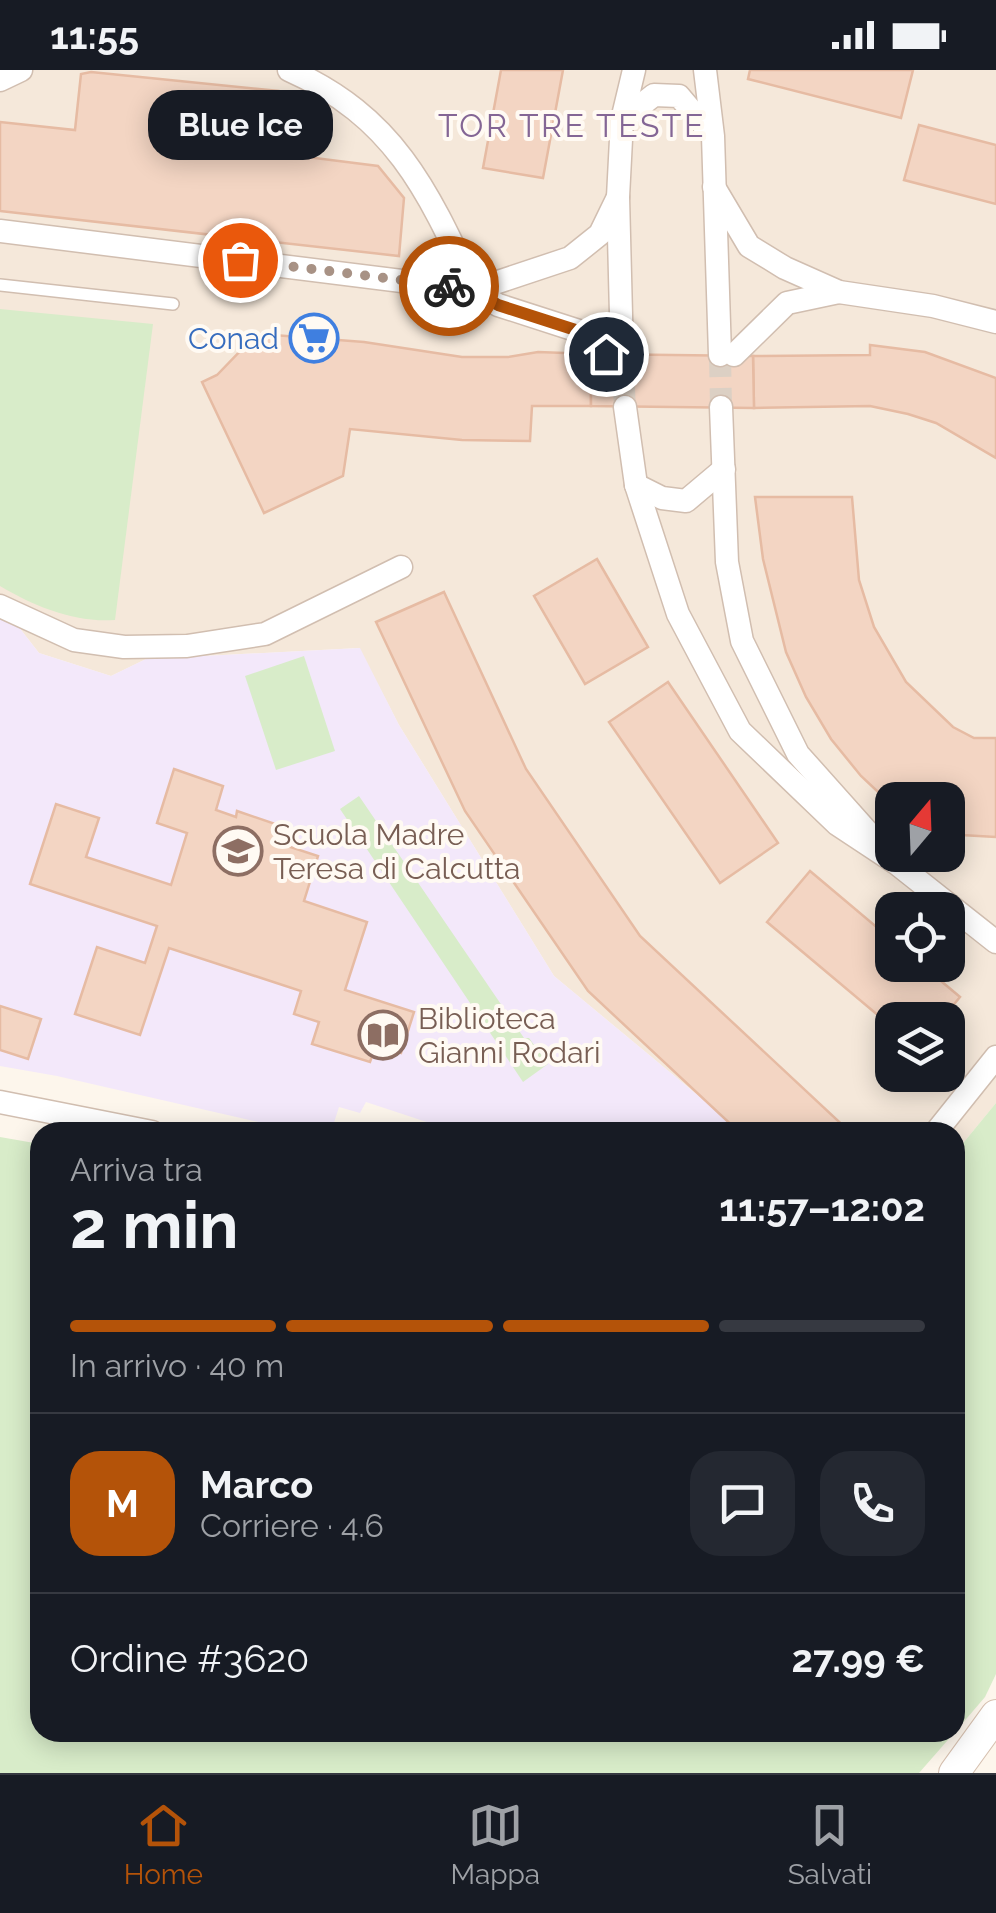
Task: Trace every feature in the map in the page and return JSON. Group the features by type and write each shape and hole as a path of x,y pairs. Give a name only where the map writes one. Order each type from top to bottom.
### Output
{"street":[{"path":"0,80 21,70"},
{"path":"289,70 344,102 373,125 406,160 439,214 474,290"},
{"path":"0,232 474,290 498,305 588,334 614,354 622,120 634,70"},
{"path":"704,70 714,136 714,187 727,355 787,302 839,292"},
{"path":"622,120 654,95 678,96 714,136"},
{"path":"714,187 749,246 785,268 839,292 933,306 996,322"},
{"path":"474,290 570,258 600,234 618,197"},
{"path":"626,407 636,485 678,614 740,731 836,824 875,849"},
{"path":"722,407 727,562 742,641 798,754 875,840"},
{"path":"636,485 662,498 686,501 724,469"},
{"path":"0,606 49,631 99,644 216,644 284,626 401,567"},
{"path":"907,872 996,942"},
{"path":"944,1122 992,1062"},
{"path":"0,1102 101,1122"},
{"path":"954,1773 996,1715"}],"lane":[{"path":"0,285 173,304"}],"shaded area":[{"path":"0,70 996,70 996,1103 965,1141 965,1122 730,1122 554,976 399,725 359,648 146,659 111,676 39,653 18,626 0,617"},
{"name":"Scuola Madre Teresa di Calcutta","path":"0,617 18,626 39,653 111,676 146,659 360,648 399,725 554,976 730,1122 427,1122 366,1102 360,1113 339,1107 334,1122 258,1122 0,1066"}],"green space":[{"path":"0,309 153,324 115,620 55,612 0,586"},
{"path":"304,656 335,751 276,770 245,676"},
{"path":"359,796 524,1038 529,1038 548,1064 523,1082 340,809"},
{"path":"996,1103 996,1674 985,1697 965,1720 965,1141"},
{"path":"0,1137 30,1142 30,1742 946,1742 919,1773 0,1773"}],"building":[{"path":"501,70 563,70 543,178 483,168"},
{"path":"750,70 913,70 901,118 748,79"},
{"path":"81,74 279,91 288,97 283,154 378,166 404,198 399,256 0,211 0,122 75,130"},
{"path":"919,125 996,145 996,204 904,180"},
{"path":"246,333 364,342 462,357 508,357 538,352 591,354 591,406 532,406 530,441 462,440 350,429 343,476 264,513 202,382 217,375 242,349"},
{"path":"870,345 925,352 996,378 996,458 936,423 870,406 754,408 753,356 870,355"},
{"path":"591,354 753,356 754,408 591,406"},
{"path":"755,497 852,497 859,580 874,627 906,682 953,727 974,738 996,738 996,837 965,835 965,782 875,782 875,789 861,776 831,739 806,697 786,652 763,559"},
{"path":"597,559 648,647 585,684 534,596"},
{"path":"444,592 526,769 640,936 839,1122 728,1122 588,991 465,811 376,622"},
{"path":"668,682 778,843 720,883 609,722"},
{"path":"174,769 223,786 216,810 236,817 237,811 287,828 281,844 318,856 304,901 367,922 345,990 414,1012 401,1053 376,1045 370,1062 312,1044 319,1022 294,1014 301,991 169,948 140,1035 75,1014 97,947 145,963 157,926 30,884 56,804 99,818 86,857 171,885 187,833 157,823"},
{"path":"810,871 875,926 875,982 942,982 960,997 956,1002 875,1002 875,1013 767,922"},
{"path":"0,1006 41,1019 28,1059 0,1050"}],"tunnel":[{"path":"622,354 625,407"},
{"path":"720,355 721,407"}],"way so far":[{"path":"240,260 449,286"}],"place":[{"name":"Blue Ice","path":"240,260"},
{"name":"Conad","path":"314,338"},
{"name":"Scuola Madre Teresa di Calcutta","path":"238,851"},
{"name":"Biblioteca Gianni Rodari","path":"383,1035"}],"district":[{"name":"TOR TRE TESTE","path":"572,125"}],"route":[{"path":"449,286 474,290 498,305 588,334 606,354"}]}
